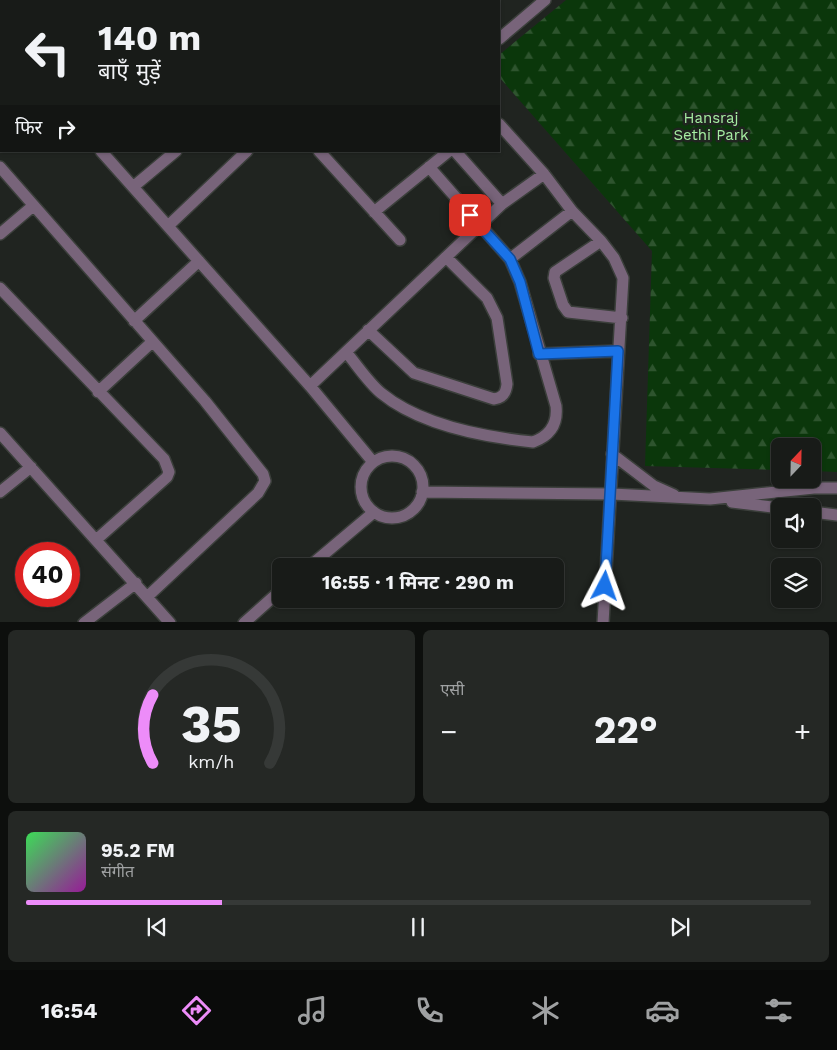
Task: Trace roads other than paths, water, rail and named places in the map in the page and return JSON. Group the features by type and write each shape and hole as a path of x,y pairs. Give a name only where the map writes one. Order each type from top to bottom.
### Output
{"street":[{"path":"500,38 545,0"},
{"path":"500,125 544,174 572,211 602,241 614,258 623,278 612,454 612,494 603,622"},
{"path":"103,152 310,386 373,462"},
{"path":"133,187 175,152"},
{"path":"168,226 246,152"},
{"path":"320,152 400,240"},
{"path":"374,212 448,152"},
{"path":"456,152 502,204"},
{"path":"0,167 205,401 259,467 265,481 258,493 147,597"},
{"path":"346,352 379,391 401,406 444,426 533,442 542,439 548,434 555,423 557,415 520,282 510,259 429,167"},
{"path":"310,386 502,204 544,174"},
{"path":"0,234 33,206"},
{"path":"510,259 572,211"},
{"path":"602,241 558,268 554,278 563,305 568,312 622,318"},
{"path":"368,330 414,373 494,399 504,395 506,384 497,318 487,298 446,257"},
{"path":"134,321 199,261"},
{"path":"0,288 164,459 169,472 162,482 96,540"},
{"path":"98,392 152,342"},
{"path":"539,354 618,351"},
{"path":"0,433 170,622"},
{"path":"612,454 654,486 680,498"},
{"path":"388,456 407,460 420,474 422,492 414,508 407,514 390,518 374,512 367,505 361,488 365,471 373,462 388,456"},
{"path":"0,492 31,467"},
{"path":"710,499 814,488 837,488"},
{"path":"422,492 612,494 710,499 771,507"},
{"path":"319,558 374,512"},
{"path":"821,513 837,515"},
{"path":"84,622 136,583"},
{"path":"244,622 272,598"}],"park label":[{"name":"Hansraj Sethi Park","path":"711,126"}]}
